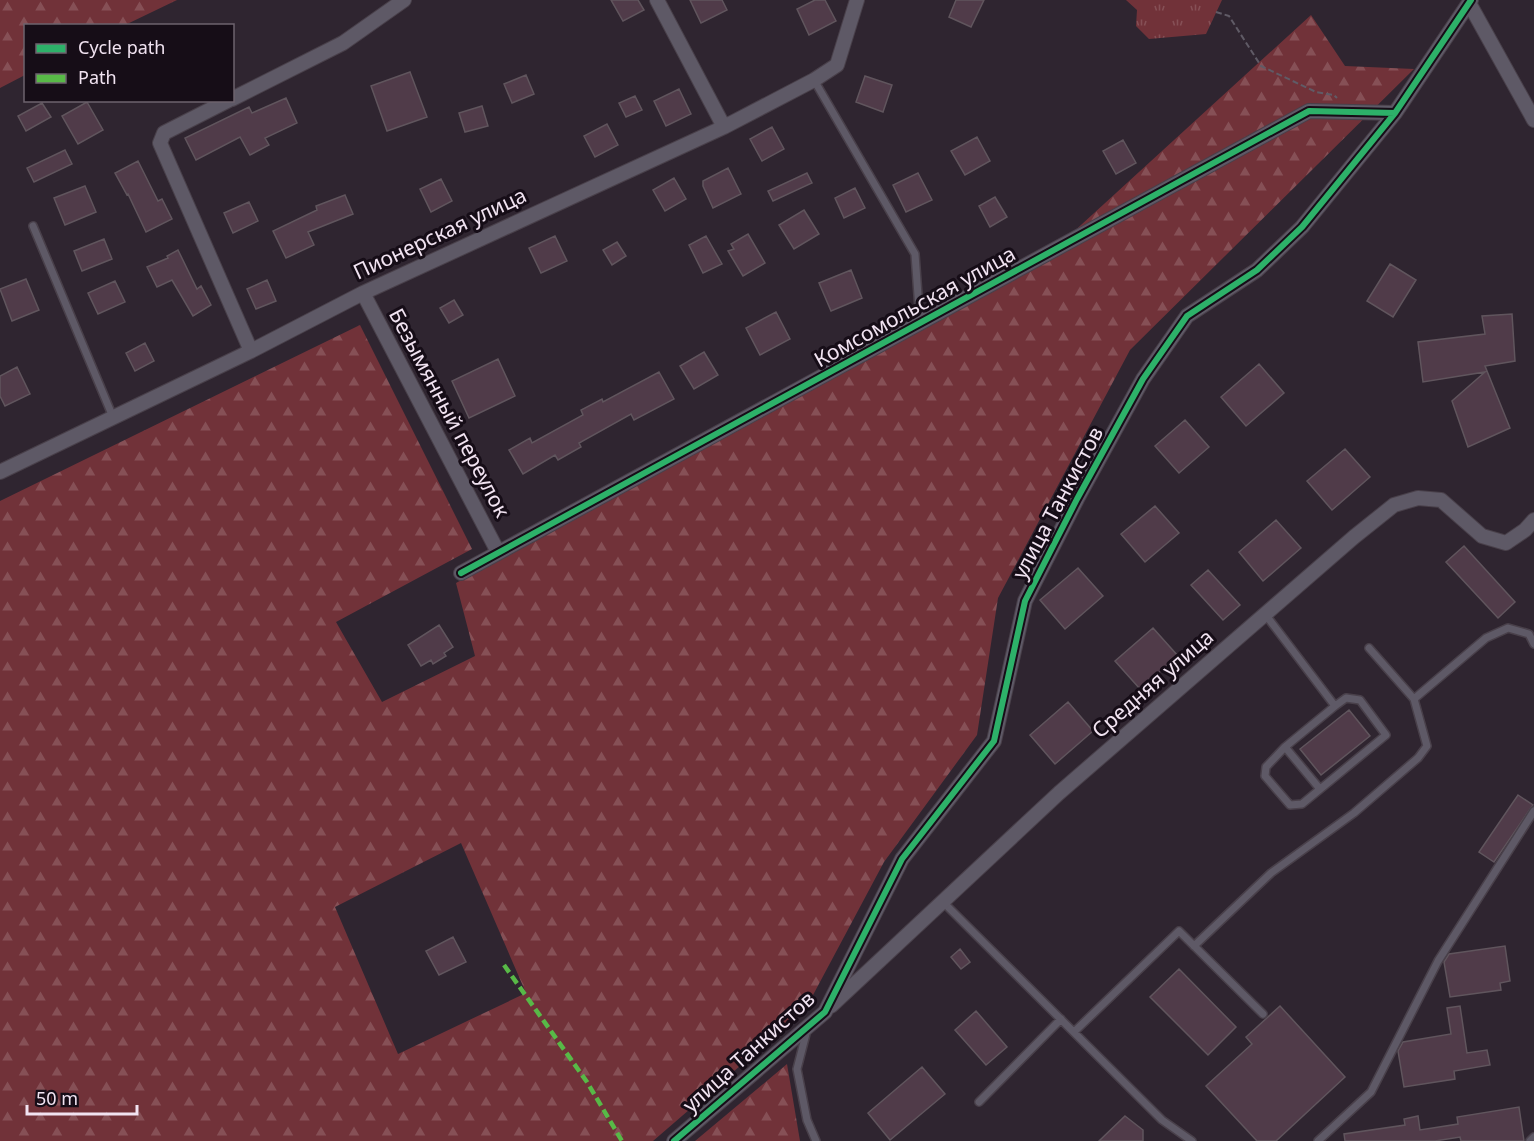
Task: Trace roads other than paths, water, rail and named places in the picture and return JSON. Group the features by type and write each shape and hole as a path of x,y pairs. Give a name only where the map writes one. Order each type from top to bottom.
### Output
{"street":[{"path":"234,98 343,43 404,0"},
{"path":"657,0 724,127"},
{"name":"Пионерская улица","path":"0,472 251,351 363,293 724,127 814,80 837,65 857,0"},
{"path":"1470,2 1534,120"},
{"name":"улица Танкистов","path":"674,1141 825,1012 902,859 994,741 1025,601 1077,499 1143,379 1187,316 1257,270 1302,227 1395,113 1470,2"},
{"path":"227,102 164,133 160,144 251,351"},
{"name":"Комсомольская улица","path":"461,573 1309,111 1395,113"},
{"name":"Безымянный переулок","path":"363,293 498,552"},
{"name":"Средняя улица","path":"825,1012 1059,793 1354,537 1394,506 1418,498 1441,500 1482,536 1506,543 1525,530 1534,520"}],"lane":[{"path":"814,80 915,255 920,323"},
{"path":"33,226 113,417"},
{"path":"1265,614 1335,706"},
{"path":"1414,699 1486,638 1508,628 1529,634 1534,644"},
{"path":"1194,946 1271,873 1354,813 1418,758 1427,746 1414,699 1369,648"},
{"path":"1346,698 1360,700 1386,735 1302,804 1290,806 1266,776 1266,767 1285,747 1335,706 1346,698"},
{"path":"1285,747 1320,789"},
{"path":"1318,1141 1371,1092 1437,961 1534,812"},
{"path":"944,903 1162,1119 1192,1141"},
{"path":"1074,1032 1179,931 1263,1014"},
{"path":"979,1102 1061,1019"},
{"path":"808,1027 797,1069 807,1120 816,1141"},
{"path":"1530,1141 1534,1137"}]}
